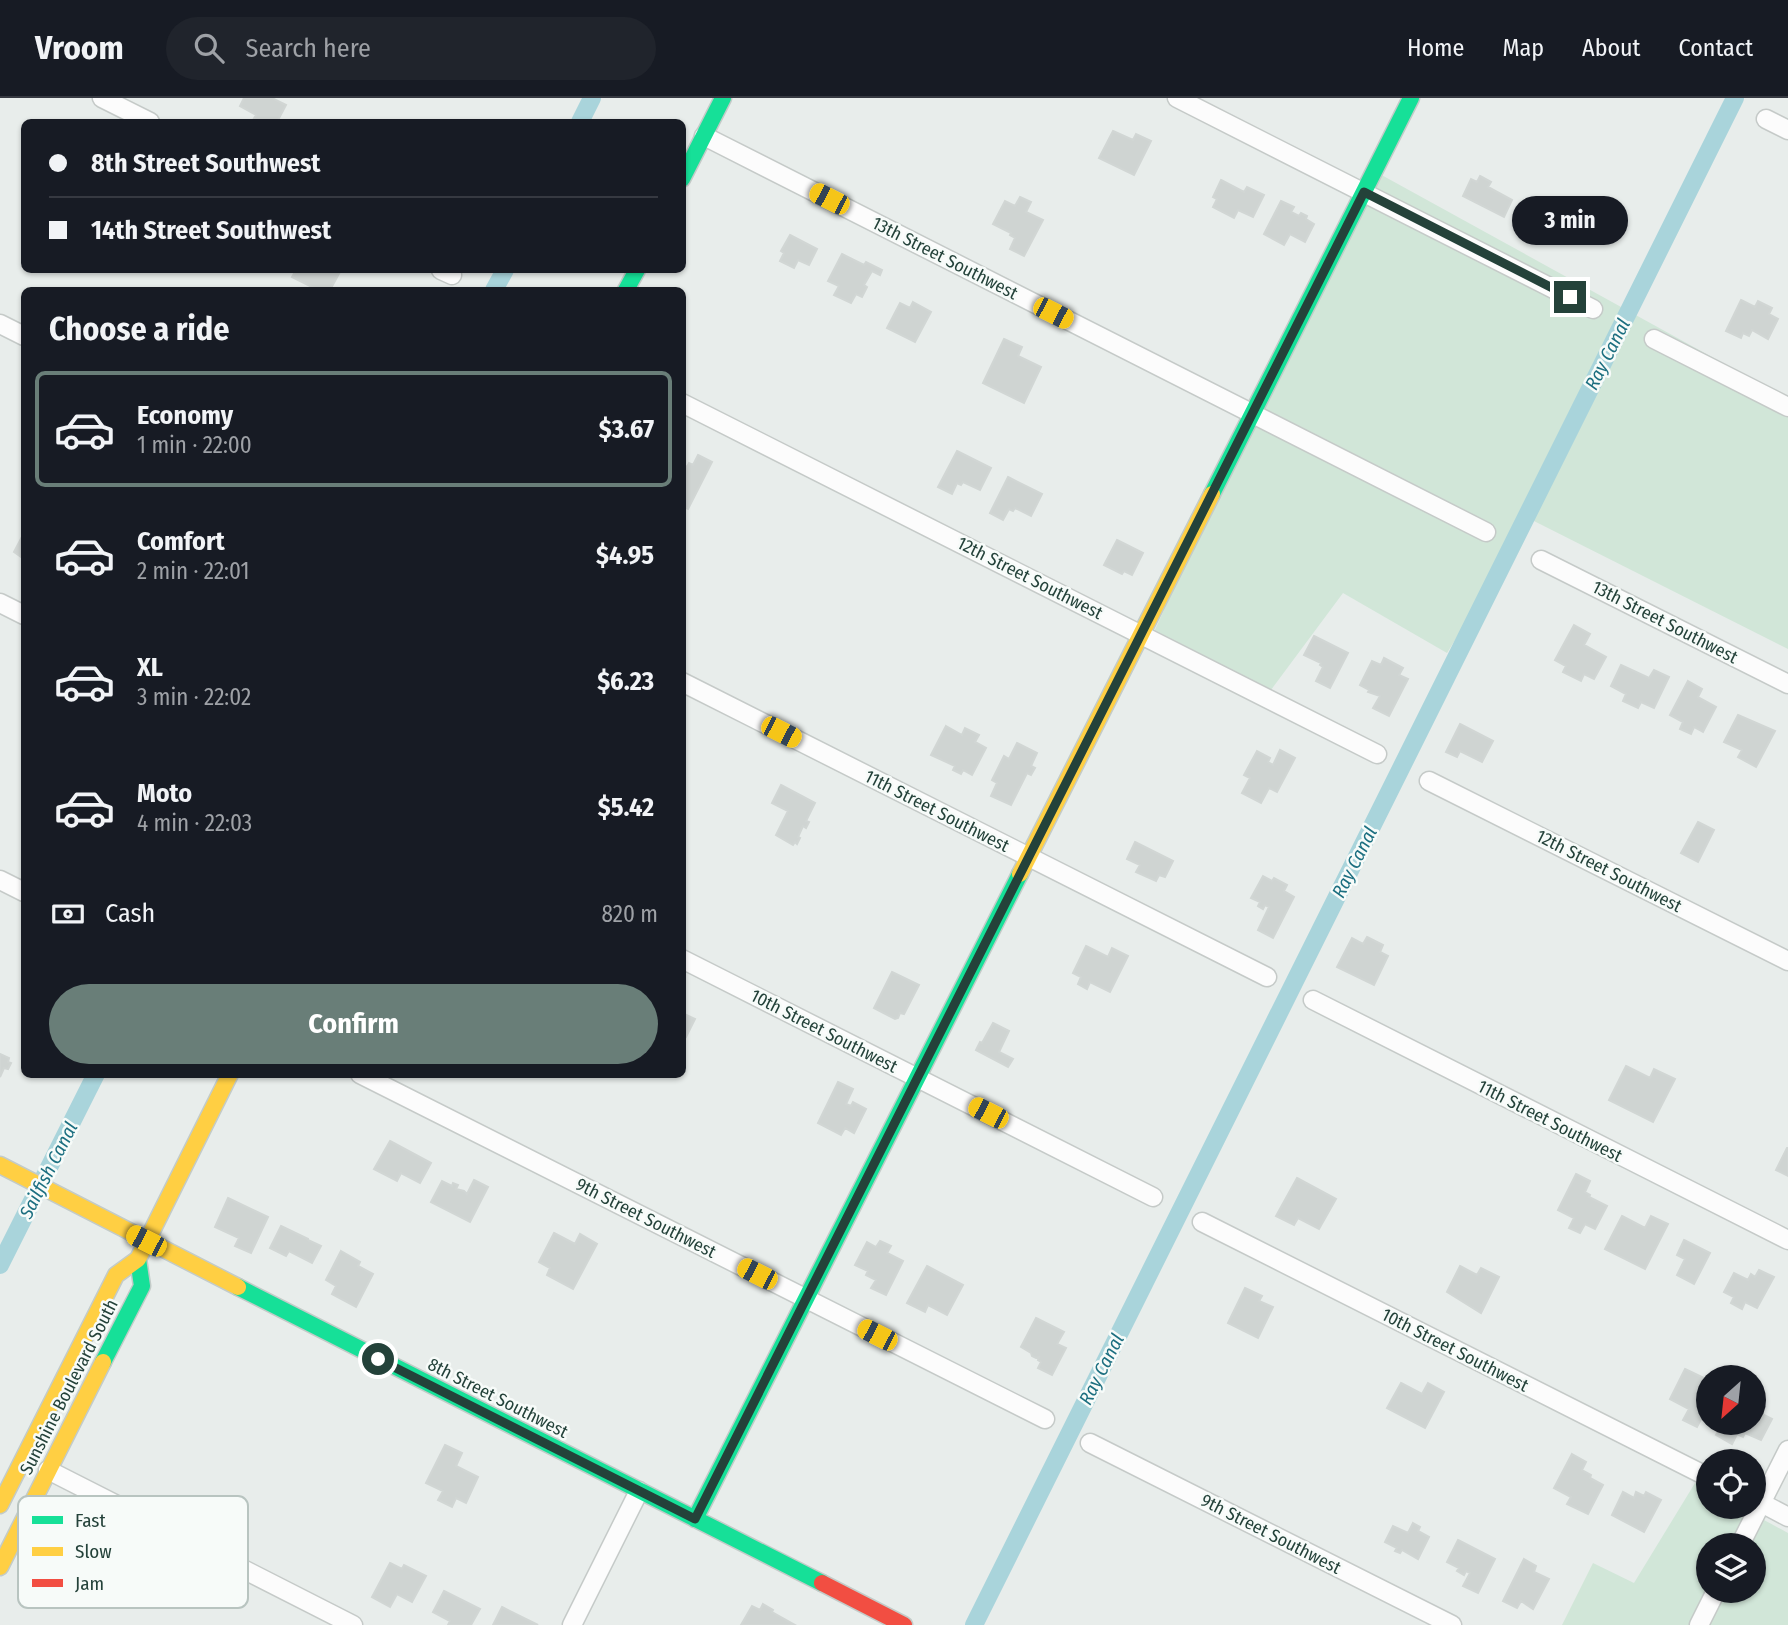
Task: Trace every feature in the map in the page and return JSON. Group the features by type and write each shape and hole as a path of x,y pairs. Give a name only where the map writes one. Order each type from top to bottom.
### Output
{"street":[{"path":"102,98 144,119"},
{"path":"686,171 723,98"},
{"path":"1177,98 1593,309"},
{"path":"695,1519 1411,98"},
{"path":"1766,119 1788,130"},
{"name":"13th Street Southwest","path":"704,136 1486,532"},
{"path":"0,324 21,334"},
{"path":"1654,340 1788,407"},
{"name":"12th Street Southwest","path":"686,405 1377,754"},
{"name":"13th Street Southwest","path":"1541,561 1788,684"},
{"path":"0,603 21,614"},
{"name":"11th Street Southwest","path":"686,684 1266,977"},
{"name":"12th Street Southwest","path":"1429,781 1788,961"},
{"path":"0,880 21,890"},
{"name":"10th Street Southwest","path":"686,961 1153,1198"},
{"name":"11th Street Southwest","path":"1313,1000 1788,1240"},
{"name":"Sunshine Boulevard South","path":"0,1505 116,1275 138,1259 228,1078"},
{"name":"9th Street Southwest","path":"367,1078 1045,1419"},
{"name":"8th Street Southwest","path":"4,1167 904,1625"},
{"name":"10th Street Southwest","path":"1202,1222 1696,1471"},
{"name":"Sunshine Boulevard South","path":"36,1496 142,1286 138,1259"},
{"name":"9th Street Southwest","path":"1090,1443 1452,1625"},
{"path":"1766,1486 1788,1450"},
{"path":"48,1471 98,1496"},
{"path":"572,1625 639,1491"},
{"path":"1766,1506 1788,1517"},
{"name":"Sunshine Boulevard South","path":"0,1567 18,1531"},
{"path":"248,1572 353,1625"},
{"path":"1699,1625 1710,1603"}],"green space":[{"path":"1367,167 1788,399 1788,649 1530,519 1447,653 1343,593 1262,702 1148,645"},
{"path":"1695,1483 1696,1519 1762,1519 1788,1533 1788,1625 1562,1625 1593,1563 1634,1583"}],"building":[{"path":"244,98 272,98 286,105 279,119 254,119 256,115 240,106"},
{"path":"1113,131 1133,140 1136,134 1151,141 1134,175 1099,158"},
{"path":"1480,176 1491,182 1488,187 1512,200 1504,217 1463,196 1471,179 1477,182"},
{"path":"1221,180 1244,192 1247,187 1264,195 1253,217 1238,210 1234,218 1213,207 1217,199 1213,197"},
{"path":"1020,197 1031,202 1026,212 1043,220 1024,256 1010,249 1015,238 1011,233 993,224 1005,201 1015,206"},
{"path":"1281,201 1294,207 1291,212 1307,216 1306,219 1314,224 1305,242 1290,234 1284,245 1264,234"},
{"path":"790,235 817,249 809,265 798,260 794,268 780,261 784,253 781,251"},
{"path":"842,254 882,270 880,275 872,271 864,285 867,287 862,297 856,294 851,303 834,295 839,286 828,281"},
{"path":"294,273 339,273 332,287 312,287 292,277"},
{"path":"1741,300 1755,307 1758,301 1772,308 1769,314 1778,319 1768,339 1752,330 1749,336 1743,333 1741,338 1726,331"},
{"path":"913,302 931,312 915,342 887,328 900,303 910,308"},
{"path":"1004,339 1022,347 1018,356 1041,367 1024,403 983,383"},
{"path":"957,451 991,468 980,490 963,482 961,485 957,483 952,494 938,487"},
{"path":"698,455 712,462 688,509 686,467 689,463 693,465"},
{"path":"1008,477 1042,494 1031,516 1015,508 1013,511 1009,509 1003,520 990,513"},
{"path":"21,539 21,557 14,552"},
{"path":"1117,540 1143,553 1132,575 1124,571 1122,574 1104,565"},
{"path":"1574,625 1590,634 1584,645 1606,657 1594,679 1584,674 1581,681 1563,672 1566,666 1555,660"},
{"path":"1314,636 1348,653 1330,688 1316,681 1323,667 1321,663 1304,655"},
{"path":"1384,658 1403,668 1399,675 1408,679 1389,716 1373,708 1380,696 1368,692 1369,690 1360,685 1372,661 1381,665"},
{"path":"1621,665 1649,678 1654,670 1669,677 1654,708 1641,702 1638,708 1623,701 1626,694 1611,686"},
{"path":"1688,681 1702,689 1698,697 1716,707 1703,732 1694,727 1691,734 1680,729 1683,722 1670,715"},
{"path":"1738,715 1775,731 1756,767 1738,757 1742,750 1724,742"},
{"path":"1460,724 1493,741 1482,762 1460,751 1457,757 1446,752"},
{"path":"946,726 962,735 965,728 979,735 975,742 986,748 972,775 963,770 961,774 953,770 955,766 931,755"},
{"path":"1017,743 1037,753 1031,766 1035,768 1031,775 1027,773 1011,805 991,796 997,783 992,780 1004,756 1009,759"},
{"path":"1280,750 1295,758 1277,792 1269,788 1261,803 1242,793 1250,778 1244,775 1257,751 1270,758 1268,762 1273,765"},
{"path":"781,785 815,803 806,821 809,822 806,828 803,826 797,844 795,842 793,845 776,835 788,811 772,803"},
{"path":"1698,822 1714,830 1698,862 1681,853"},
{"path":"1135,842 1173,861 1165,877 1159,875 1156,881 1136,872 1140,865 1127,859"},
{"path":"1263,876 1287,885 1284,891 1294,897 1273,938 1258,930 1269,907 1265,905 1263,909 1258,906 1260,902 1251,898"},
{"path":"1367,937 1383,945 1380,952 1388,956 1374,985 1337,967 1352,938 1363,944"},
{"path":"1086,946 1108,957 1112,948 1128,956 1110,992 1090,982 1087,989 1078,984 1081,977 1073,973"},
{"path":"892,972 919,985 904,1014 900,1013 895,1019 874,1008"},
{"path":"686,1015 695,1019 686,1037"},
{"path":"993,1023 1009,1031 999,1052 1013,1059 1008,1067 976,1050"},
{"path":"0,1054 9,1058 8,1062 11,1063 8,1069 4,1068 0,1077"},
{"path":"1626,1066 1650,1078 1654,1069 1675,1079 1653,1122 1609,1100"},
{"path":"838,1082 853,1089 846,1104 851,1106 853,1102 866,1109 854,1133 845,1128 841,1135 818,1123"},
{"path":"390,1141 431,1163 420,1183 401,1173 397,1181 374,1169"},
{"path":"1788,1148 1788,1176 1776,1170"},
{"path":"1576,1174 1590,1181 1585,1192 1589,1197 1607,1206 1595,1229 1585,1224 1580,1233 1569,1228 1574,1218 1558,1210"},
{"path":"1297,1178 1336,1199 1319,1229 1298,1218 1294,1225 1276,1216"},
{"path":"474,1180 488,1187 470,1222 431,1202 442,1181 452,1186 453,1183 458,1185 456,1189 467,1194"},
{"path":"228,1198 268,1217 251,1253 235,1246 239,1238 215,1227"},
{"path":"1622,1216 1645,1228 1651,1216 1668,1224 1645,1269 1605,1249"},
{"path":"281,1226 321,1246 312,1263 289,1251 286,1256 270,1248"},
{"path":"554,1233 575,1244 580,1234 597,1244 573,1289 547,1275 550,1268 539,1262"},
{"path":"1684,1240 1710,1253 1694,1284 1677,1275 1685,1259 1677,1255"},
{"path":"880,1241 891,1246 887,1253 903,1261 886,1295 871,1288 876,1280 866,1275 868,1271 855,1265 867,1242 876,1247"},
{"path":"341,1251 360,1262 358,1266 373,1274 356,1307 332,1294 336,1286 326,1280"},
{"path":"927,1266 963,1285 947,1315 928,1305 925,1312 907,1303"},
{"path":"1460,1266 1477,1275 1481,1268 1499,1277 1481,1313 1447,1292"},
{"path":"1759,1270 1774,1277 1757,1308 1745,1302 1742,1309 1731,1303 1734,1297 1724,1292 1734,1273 1748,1280 1751,1274 1755,1277"},
{"path":"1245,1288 1262,1296 1259,1301 1273,1307 1258,1338 1228,1323"},
{"path":"1036,1318 1064,1332 1057,1344 1066,1348 1052,1375 1038,1368 1041,1362 1039,1357 1032,1356 1021,1347"},
{"path":"1685,1369 1696,1374 1696,1426 1683,1420 1689,1409 1670,1399"},
{"path":"1401,1383 1422,1394 1428,1383 1444,1392 1425,1428 1387,1408"},
{"path":"1766,1416 1772,1419 1766,1430"},
{"path":"1716,1435 1736,1435 1732,1444"},
{"path":"1750,1435 1764,1435 1761,1440"},
{"path":"445,1445 462,1453 456,1466 478,1477 466,1503 456,1498 452,1507 438,1500 443,1491 426,1483"},
{"path":"1572,1454 1586,1462 1582,1470 1591,1475 1590,1478 1603,1485 1588,1514 1567,1504 1571,1497 1554,1488"},
{"path":"1623,1492 1634,1498 1636,1492 1644,1496 1646,1492 1661,1500 1644,1532 1612,1515"},
{"path":"1413,1523 1420,1527 1418,1531 1429,1537 1418,1559 1402,1550 1400,1553 1395,1551 1397,1548 1385,1542 1393,1526 1408,1533"},
{"path":"1458,1540 1495,1559 1478,1593 1463,1586 1470,1573 1466,1571 1464,1575 1457,1571 1459,1568 1447,1562"},
{"path":"1524,1559 1536,1566 1534,1572 1549,1579 1533,1609 1521,1601 1517,1608 1503,1601"},
{"path":"390,1563 402,1569 404,1565 426,1576 412,1602 397,1594 390,1607 372,1597"},
{"path":"444,1591 480,1609 471,1625 448,1625 450,1621 433,1612"},
{"path":"763,1604 795,1625 741,1625 752,1606 760,1610"},
{"path":"502,1607 538,1625 493,1625"}],"waterway":[{"name":"Sailfish Canal","path":"582,119 592,98"},
{"name":"Ray Canal","path":"974,1625 1735,98"},
{"name":"Sailfish Canal","path":"496,287 503,273"},
{"name":"Sailfish Canal","path":"0,1265 94,1078"}],"traffic: fast":[{"path":"686,171 723,98"},
{"path":"1212,494 1411,98"},
{"path":"628,287 635,273"},
{"path":"695,1519 1020,874"},
{"path":"103,1362 142,1286 138,1259"},
{"path":"238,1287 822,1583"}],"traffic: slow":[{"path":"1020,874 1212,494"},
{"path":"0,1505 116,1275 138,1259 228,1078"},
{"path":"0,1165 238,1287"},
{"path":"36,1496 103,1362"},
{"path":"0,1567 18,1531"}],"traffic: jam":[{"path":"822,1583 904,1625"}],"route":[{"path":"378,1359 695,1519 1364,192 1570,297"}]}
